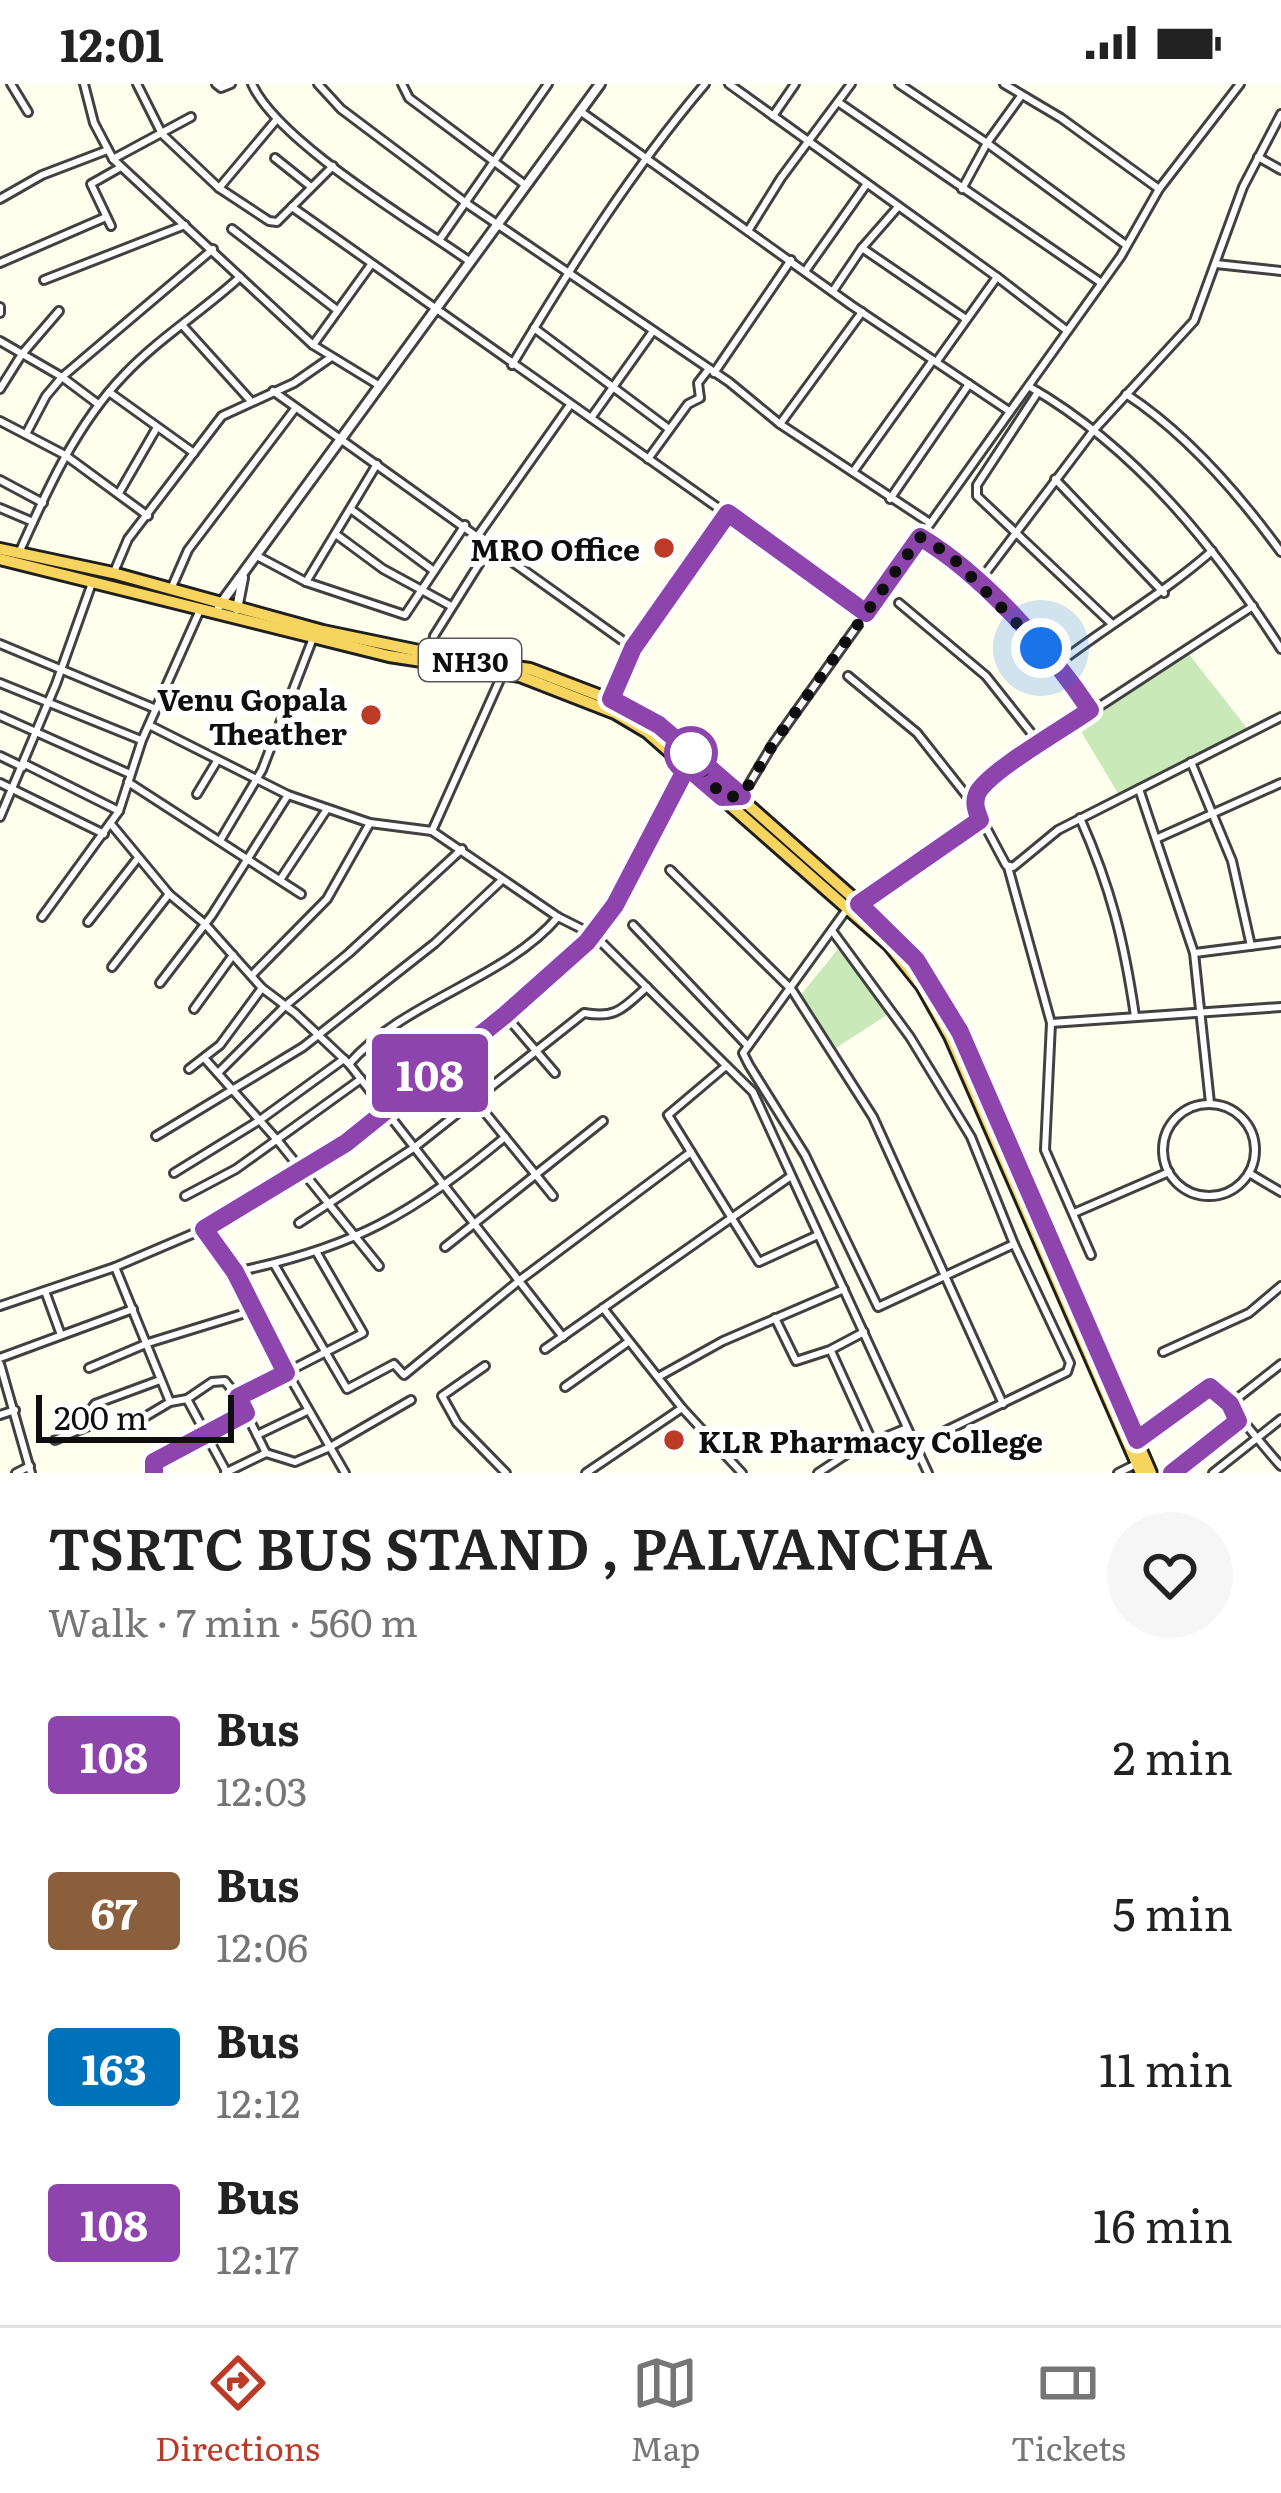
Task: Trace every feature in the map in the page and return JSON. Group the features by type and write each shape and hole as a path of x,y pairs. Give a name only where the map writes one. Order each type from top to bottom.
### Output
{"highway":[{"name":"NH30","path":"0,549 113,573 219,607 244,621 313,638 389,656 504,672 591,702 647,732 906,964 950,1036 1139,1468"},
{"name":"NH30","path":"0,559 202,607 235,605 323,631 530,669 611,699 659,725 742,796 916,960 960,1032 1151,1473"}],"street":[{"path":"11,84 28,112"},
{"path":"84,84 94,123 113,159 313,345 380,386"},
{"path":"137,84 162,134 219,188 272,222 333,166"},
{"path":"216,84 221,88 232,84"},
{"path":"252,84 277,119 333,166 469,261"},
{"path":"318,84 341,109 496,224 930,523"},
{"path":"402,84 409,98 524,184"},
{"path":"439,240 548,84"},
{"path":"512,365 581,251 646,157 705,84"},
{"path":"728,84 1066,330"},
{"path":"773,116 795,84"},
{"path":"748,231 851,84"},
{"path":"899,84 1126,245"},
{"path":"1004,84 1159,189"},
{"path":"722,797 742,796 773,744 1126,245 1159,189 1240,84"},
{"path":"219,607 594,86"},
{"path":"962,189 1021,96"},
{"path":"838,102 1100,282"},
{"path":"580,111 1009,411"},
{"path":"978,583 1093,430 1194,321 1243,187 1281,114"},
{"path":"113,159 191,117"},
{"path":"219,188 277,119"},
{"path":"0,200 42,176 106,151"},
{"path":"275,158 310,186"},
{"path":"1258,158 1281,170"},
{"path":"110,226 91,184 121,167"},
{"path":"806,271 866,185"},
{"path":"292,207 866,613"},
{"path":"833,291 898,207"},
{"path":"0,263 106,217"},
{"path":"44,280 185,225"},
{"path":"232,229 337,310"},
{"path":"862,248 966,319"},
{"path":"26,434 62,377 213,249"},
{"path":"648,459 688,404 700,398 698,383 791,260"},
{"path":"1216,264 1281,271"},
{"path":"313,345 370,266"},
{"path":"853,472 997,277"},
{"path":"20,554 65,455 99,404 126,373 240,278"},
{"path":"0,389 59,311"},
{"path":"780,424 862,312"},
{"path":"183,326 250,401"},
{"path":"535,328 669,429"},
{"path":"591,418 653,331"},
{"path":"0,341 99,404"},
{"path":"113,573 128,539 222,416 294,383 330,358"},
{"path":"890,499 969,384"},
{"path":"1111,623 977,496 976,490 1034,390 1093,430 1134,466 1212,551 1281,650"},
{"path":"273,391 633,648"},
{"path":"109,392 194,453"},
{"path":"1126,394 1150,410 1224,481 1281,552"},
{"path":"478,534 571,404"},
{"path":"171,590 188,550 294,410"},
{"path":"0,423 65,455 149,516"},
{"path":"118,494 156,429"},
{"path":"306,582 377,464"},
{"path":"1054,479 1164,592"},
{"path":"0,480 44,503"},
{"path":"0,508 33,522"},
{"path":"352,509 434,571"},
{"path":"591,702 611,699 633,648 728,513"},
{"path":"257,556 306,582 405,615 465,525"},
{"path":"337,535 451,606"},
{"path":"920,537 949,554 1059,663 1090,710"},
{"path":"432,654 434,636 490,545"},
{"path":"1059,663 1111,623 1164,592 1212,551"},
{"path":"244,621 235,605 245,571"},
{"path":"0,817 62,669 93,580"},
{"path":"899,603 986,676 1040,745"},
{"path":"974,805 990,778 1253,606"},
{"path":"42,917 119,811 142,740 202,607"},
{"path":"221,839 257,782 313,638"},
{"path":"0,644 156,709"},
{"path":"432,831 504,672"},
{"path":"848,676 917,733 974,805 1008,867 1051,1023 1045,1150 1091,1255"},
{"path":"0,683 142,740"},
{"path":"0,716 38,730 129,778 301,894"},
{"path":"1008,867 1080,818 1281,717"},
{"path":"149,725 288,795 370,823 432,831 558,917 594,934 753,1092 928,1473"},
{"path":"0,756 119,811"},
{"path":"197,794 217,761"},
{"path":"1191,762 1232,861 1251,946"},
{"path":"0,1306 115,1268 204,1229 301,1171 387,1111 505,1015 594,934 615,905 687,767"},
{"path":"0,783 104,834"},
{"path":"1158,838 1280,786"},
{"path":"1139,789 1194,953 1210,1103"},
{"path":"160,983 206,924 288,795"},
{"path":"280,880 328,809"},
{"path":"1080,818 1104,872 1124,939 1135,1016"},
{"path":"980,820 846,910 742,1053 805,1155 878,1307 1014,1244"},
{"path":"253,974 327,899 370,823"},
{"path":"111,824 169,894 206,924 262,988 318,1034 361,1079 562,1337"},
{"path":"218,1072 462,849"},
{"path":"88,922 138,858"},
{"path":"670,870 792,990 873,1117 1003,1404"},
{"path":"156,1136 236,1091 318,1034 435,943 502,880"},
{"path":"112,968 169,894"},
{"path":"174,1173 261,1120 388,1029 531,943 558,917"},
{"path":"633,925 747,1045"},
{"path":"832,931 910,1037 971,1137 1070,1364 1067,1372 935,1436"},
{"path":"1194,953 1281,942"},
{"path":"194,1009 233,955"},
{"path":"299,1223 415,1147 584,1013 605,1017 647,987"},
{"path":"189,1070 206,1059 262,988"},
{"path":"1051,1023 1281,1007"},
{"path":"505,1015 555,1073"},
{"path":"206,1059 379,1266"},
{"path":"444,1062 553,1196"},
{"path":"726,1066 668,1115 759,1262 819,1234"},
{"path":"185,1196 236,1169 361,1079"},
{"path":"1210,1103 1236,1112 1250,1127 1255,1154 1249,1174 1235,1188 1209,1196 1183,1187 1169,1172 1163,1146 1169,1126 1184,1111 1210,1103"},
{"path":"445,1247 603,1120"},
{"path":"235,1272 354,1238 445,1186 505,1137"},
{"path":"274,1264 347,1389 394,1364 404,1375 520,1280 691,1153"},
{"path":"1074,1213 1169,1172"},
{"path":"1249,1174 1281,1192"},
{"path":"545,1349 791,1175"},
{"path":"204,1229 235,1272 286,1373 346,1473"},
{"path":"238,1397 363,1333 317,1252"},
{"path":"115,1268 170,1402"},
{"path":"1163,1352 1250,1313 1281,1286"},
{"path":"660,1376 723,1341 844,1289"},
{"path":"46,1291 61,1335"},
{"path":"603,1308 682,1408 742,1473"},
{"path":"16,1473 30,1470 0,1361 133,1309"},
{"path":"89,1367 252,1311"},
{"path":"775,1318 796,1361 864,1332"},
{"path":"565,1387 628,1342"},
{"path":"830,1350 872,1441"},
{"path":"1230,1404 1281,1364"},
{"path":"485,1366 442,1396 457,1424 506,1473"},
{"path":"56,1440 91,1425 95,1404 160,1380"},
{"path":"133,1424 220,1380 230,1383 266,1453"},
{"path":"1137,1440 1210,1387 1281,1466"},
{"path":"187,1399 226,1473 266,1453 295,1462 411,1400"},
{"path":"586,1473 682,1408"},
{"path":"0,1415 15,1410"},
{"path":"257,1436 308,1411"},
{"path":"154,1473 154,1462 246,1413"},
{"path":"1213,1473 1281,1419"},
{"path":"1172,1473 1238,1421"},
{"path":"818,1473 872,1441 908,1428"},
{"path":"1118,1473 1139,1468"}],"green space":[{"path":"1188,653 1247,728 1119,795 1079,728"},
{"path":"838,949 890,1013 836,1048 800,996"}],"bus line":[{"name":"108","path":"154,1473 154,1462 246,1413 238,1397 286,1373 235,1272 204,1229 346,1143 587,942 615,905 687,767 722,797 742,796 659,725 611,699 633,648 728,513 866,613 920,537 949,554 1059,663 1090,710 990,778 974,805 980,820 859,904 916,960 960,1032 1137,1440 1210,1387 1230,1404 1238,1421 1172,1473"}],"place":[{"name":"MRO Office","path":"664,548"},
{"name":"Venu Gopala Theather","path":"371,715"},
{"name":"KLR Pharmacy College","path":"674,1440"}],"route":[{"path":"691,753 722,797 742,796 773,744 920,537 949,554 1041,648"}]}
